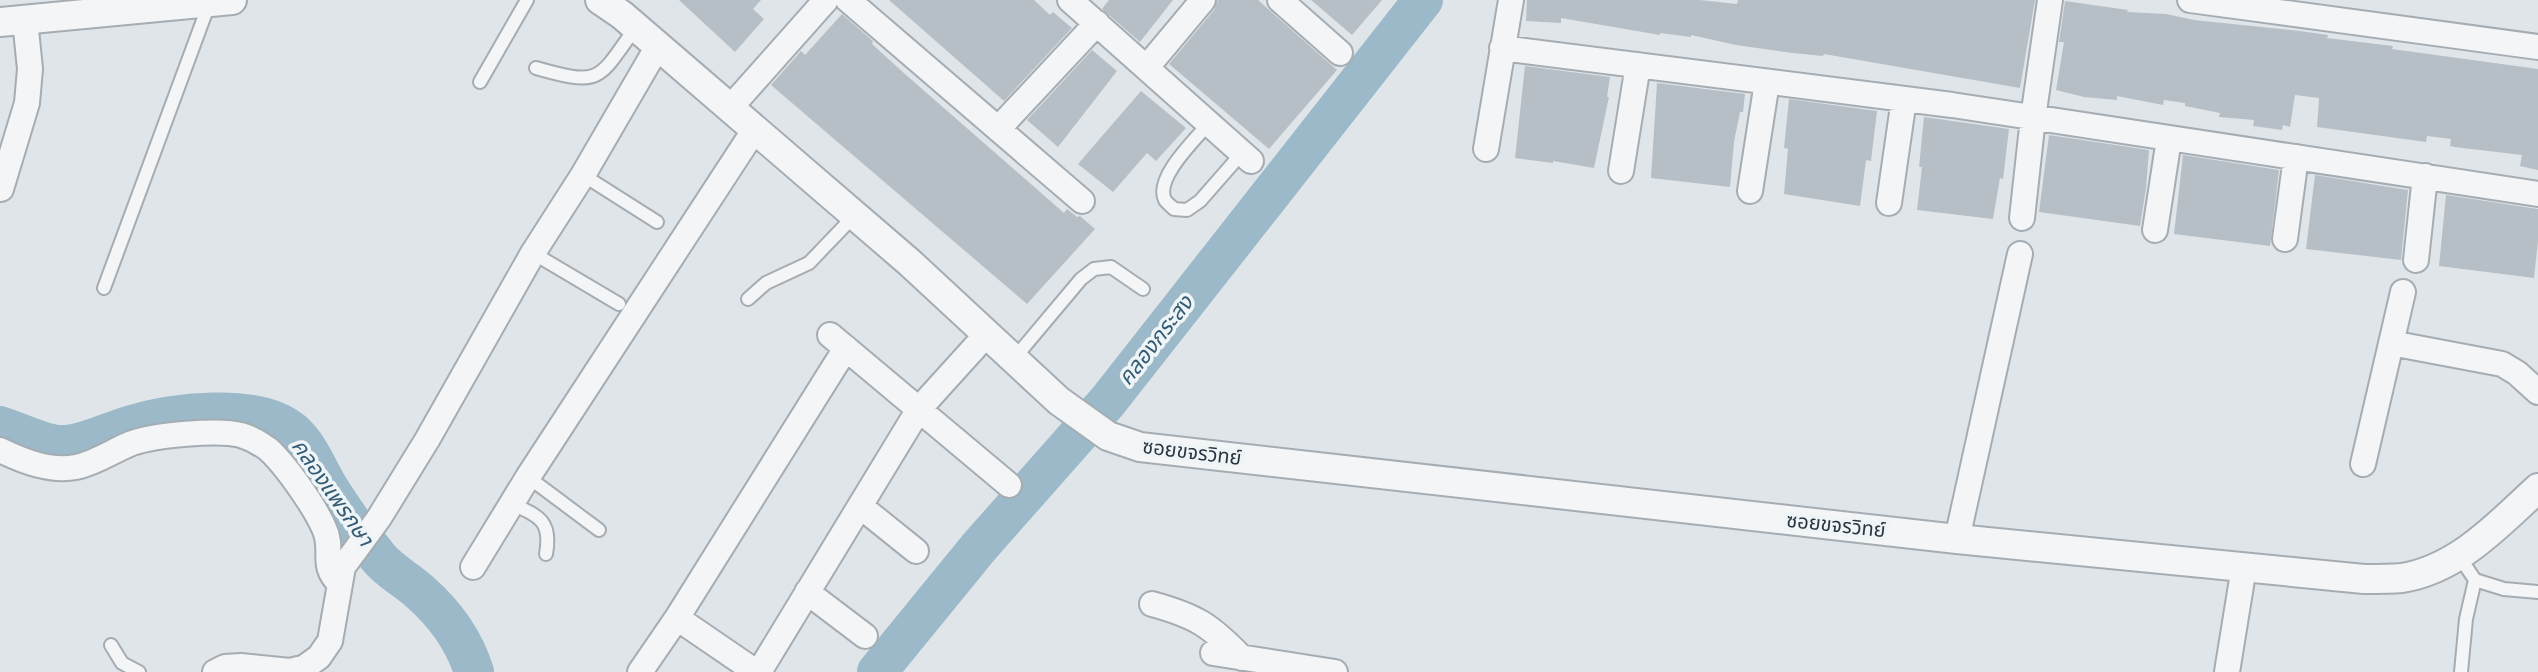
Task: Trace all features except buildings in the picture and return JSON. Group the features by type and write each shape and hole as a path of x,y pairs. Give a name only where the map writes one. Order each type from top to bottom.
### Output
{"street":[{"name":"ซอยขจรวิทย์","path":"600,0 636,27 909,262 1059,401 1108,436 1140,447 1957,539 2364,579 2403,578 2439,567 2459,556 2538,488"},
{"path":"730,108 826,0"},
{"path":"848,0 1082,201"},
{"path":"1070,0 1246,157"},
{"path":"1147,67 1203,0"},
{"path":"1280,0 1340,53"},
{"path":"1486,149 1511,0"},
{"path":"2022,218 2050,0"},
{"path":"2190,0 2538,47"},
{"path":"1,189 27,103 30,69 13,21 224,1"},
{"path":"998,129 1097,23"},
{"path":"215,672 225,667 241,666 290,671 305,667 319,657 330,641 342,576 427,440 533,253 583,175 658,46"},
{"path":"1502,48 1904,99 2538,194"},
{"path":"1621,171 1638,65"},
{"path":"1750,191 1767,82"},
{"path":"1889,203 1904,99"},
{"path":"473,567 528,477 755,129"},
{"path":"2155,230 2169,139"},
{"path":"2285,239 2296,157"},
{"path":"2416,260 2425,176"},
{"path":"1957,539 2020,254"},
{"path":"2363,464 2403,292"},
{"path":"677,618 757,672 919,409 986,335"},
{"path":"640,672 677,618 838,341 1009,485"},
{"path":"2391,343 2502,364 2538,392"},
{"path":"0,450 36,465 73,467 132,443 210,433 241,435 276,457 325,530 329,570 342,576"},
{"path":"860,506 916,551"},
{"path":"2227,672 2244,567"},
{"path":"807,592 865,636"},
{"path":"1152,604 1187,614 1219,634 1242,658"},
{"path":"1213,653 1335,672"}],"lane":[{"path":"480,82 527,0"},
{"path":"104,288 224,1"},
{"path":"536,68 585,80 605,71 636,27"},
{"path":"1209,123 1165,176 1164,199 1174,209 1187,210 1200,201 1246,157"},
{"path":"583,175 657,222"},
{"path":"748,299 766,283 809,263 855,215"},
{"path":"533,253 619,304"},
{"path":"1013,360 1081,279 1094,269 1111,267 1143,289"},
{"path":"528,477 599,530"},
{"path":"512,504 536,515 546,526 549,540 546,554"},
{"path":"2459,556 2475,580 2504,589 2538,592"},
{"path":"2461,672 2466,619 2475,580"},
{"path":"111,645 122,663 139,672"}],"waterway":[{"name":"คลองกระสง","path":"877,672 979,547 1108,401 1423,0"},
{"name":"คลองแพรกษา","path":"0,426 37,440 67,445 146,421 189,414 236,413 277,422 293,432 305,446 327,486 378,557 438,609 459,638 474,672"}]}
